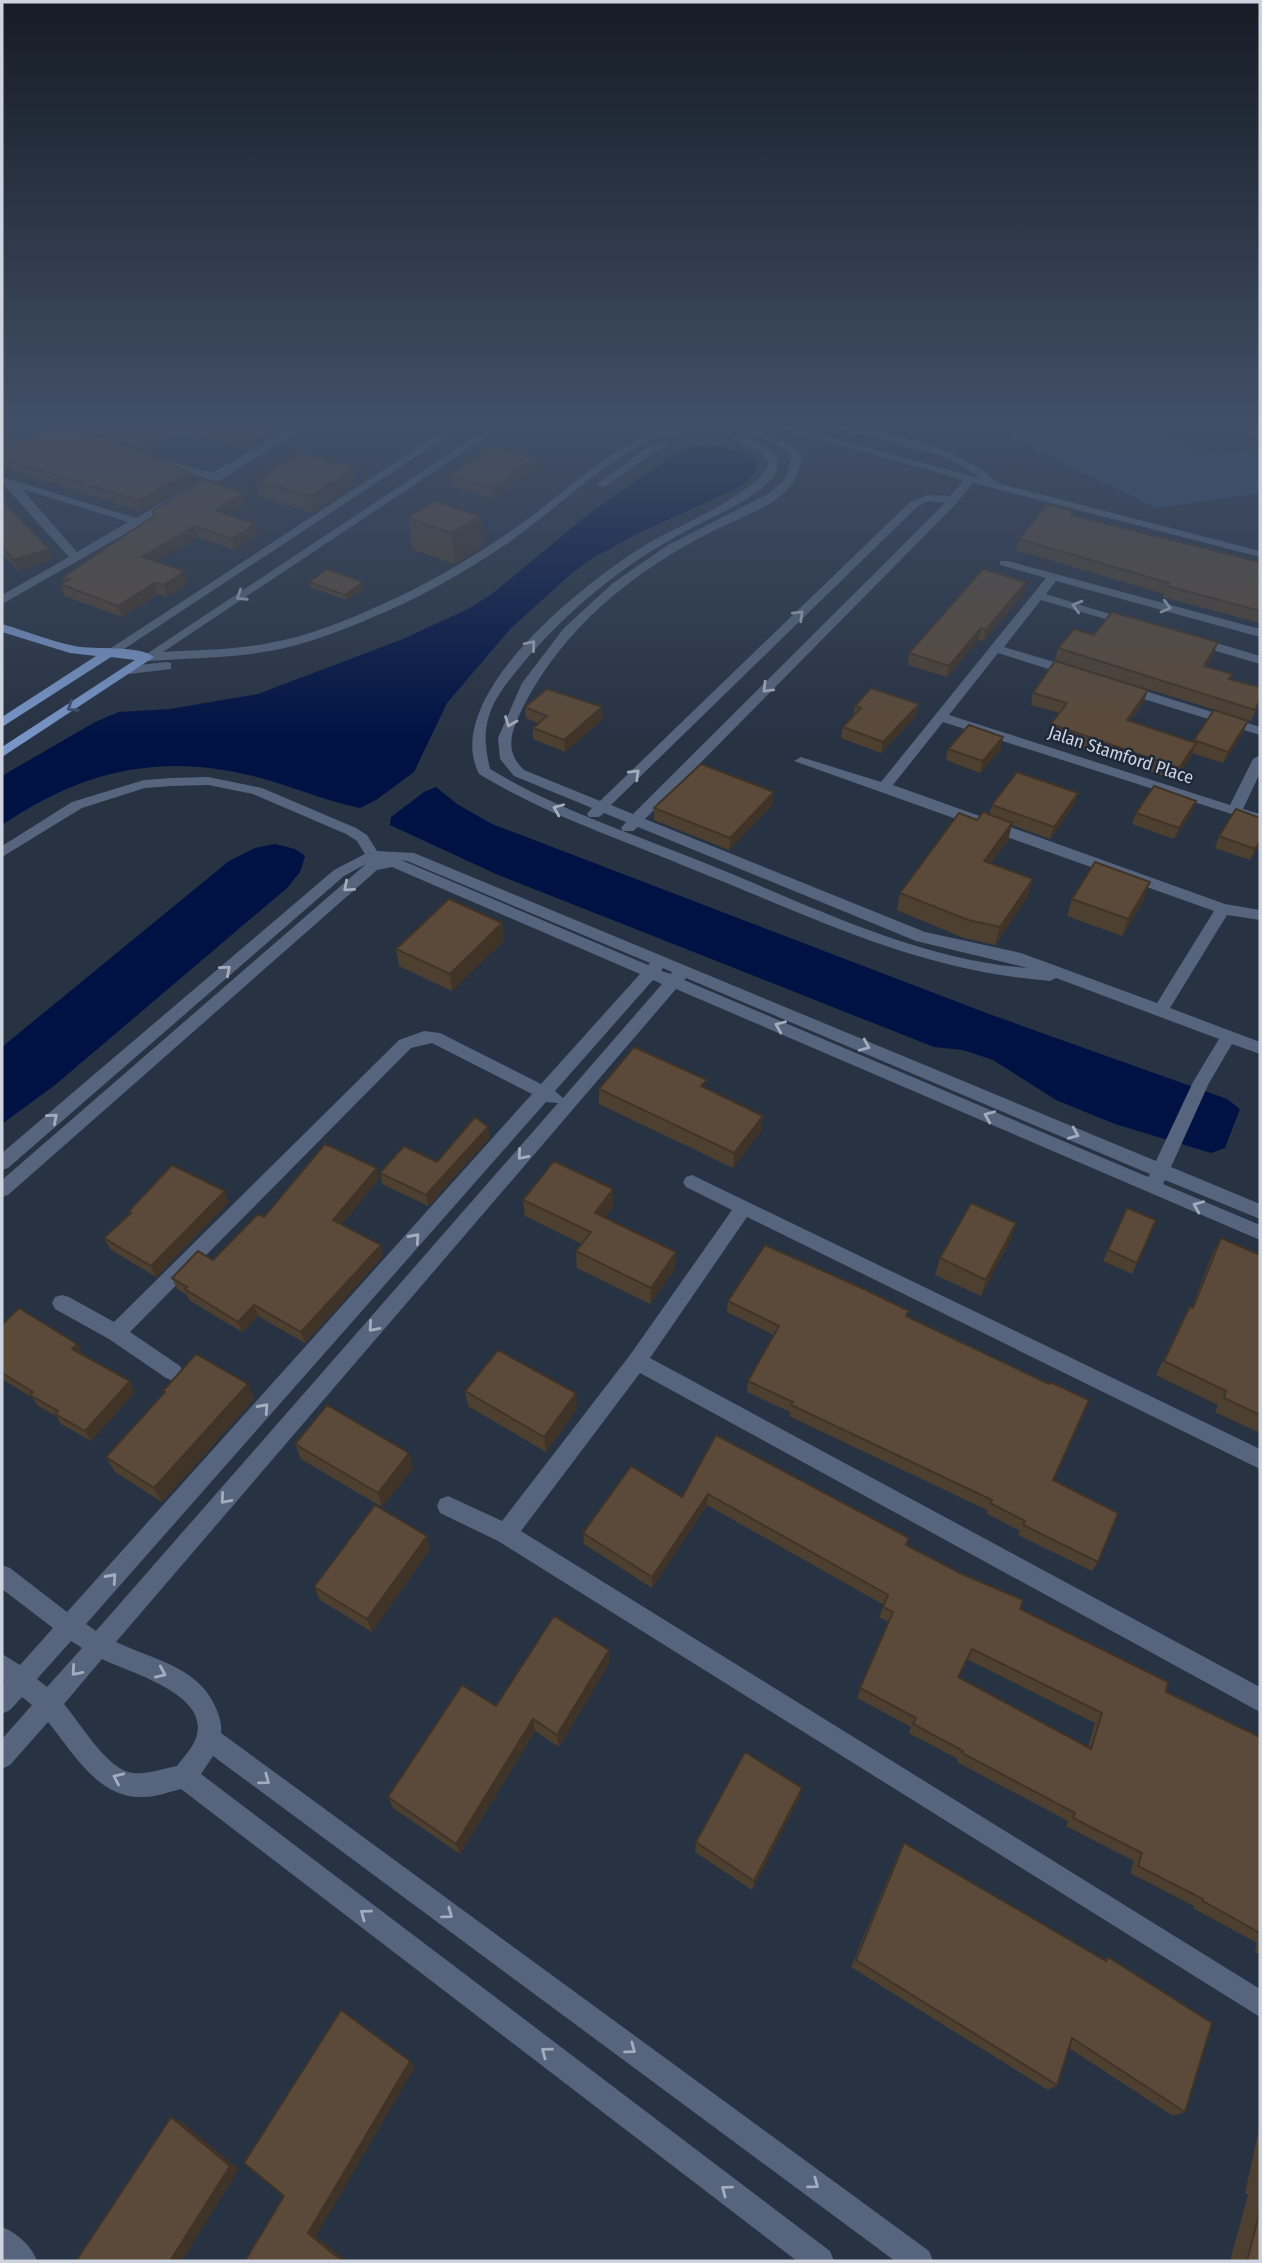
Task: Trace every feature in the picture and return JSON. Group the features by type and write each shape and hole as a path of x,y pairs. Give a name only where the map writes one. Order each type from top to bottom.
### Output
{"main road":[{"path":"2,628 74,650 148,657"},
{"path":"74,650 92,665 129,670"},
{"path":"2,723 111,652"},
{"path":"2,753 148,657"}],"street":[{"path":"49,529 76,558"},
{"path":"2,600 127,529"},
{"path":"111,652 300,529"},
{"path":"148,657 342,529"},
{"path":"148,657 269,647 314,635 414,594 474,560 521,529"},
{"path":"129,670 273,656 321,643 376,622 463,579 536,529"},
{"path":"682,529 656,542 590,589 555,618 492,694 481,720 477,746 484,771 512,789 621,836 909,950 987,969 1020,974 1069,975"},
{"path":"710,529 669,550 608,593 552,647 522,693 502,745 506,763 519,774 921,937 1015,957 1260,1048"},
{"path":"586,821 889,529"},
{"path":"621,836 925,529"},
{"path":"1162,529 1260,554"},
{"path":"1004,563 1260,633"},
{"path":"884,787 1053,577"},
{"path":"1038,594 1143,625"},
{"path":"1182,637 1260,660"},
{"path":"996,648 1088,677"},
{"path":"1115,685 1260,731"},
{"name":"Jalan Stamford Place","path":"940,717 1260,819"},
{"path":"1234,812 1260,759"},
{"path":"802,761 884,787 1223,909 1258,910"},
{"path":"2,852 77,805 144,784 208,780 257,790 304,809 362,838 375,860"},
{"path":"2,1190 372,867 375,860"},
{"path":"2,1163 339,873 375,860 395,863 657,966 1157,1178 1260,1212"},
{"path":"1161,1010 1223,909"},
{"path":"2,1702 657,966"},
{"path":"2,1757 679,975"},
{"path":"1157,1178 1205,1074 1229,1036"},
{"path":"116,1333 405,1044 424,1037 434,1037 567,1104"},
{"path":"1157,1178 1260,1233"},
{"path":"692,1182 1260,1459"},
{"path":"506,1534 637,1361 744,1207"},
{"path":"62,1303 116,1333 173,1372"},
{"path":"637,1361 1260,1700"},
{"path":"448,1506 506,1534 1260,2004"},
{"path":"2,1576 99,1645 177,1680 195,1696 209,1719 210,1739 184,1776 145,1785 126,1784 104,1772 48,1703 2,1665"},
{"path":"210,1739 919,2261"},
{"path":"184,1776 820,2261"}],"shaded area":[{"path":"571,529 649,529 591,559 511,628 447,703 414,772 376,800 360,808 257,777 222,770 188,766 155,767 93,779 32,806 2,825 2,776 95,722 119,712 170,709 258,694 403,639 468,609 492,594"},
{"path":"436,787 457,804 492,824 989,1014 1227,1099 1240,1109 1225,1148 1211,1153 1115,1124 1056,1100 993,1060 963,1050 934,1047 496,874 390,825 391,817 424,792"},
{"path":"275,844 295,849 305,856 300,872 287,888 55,1085 2,1124 2,1047 229,861 255,848"}],"building":[{"path":"2,529 29,529 49,549 14,560 2,547"},
{"path":"135,529 191,529 142,557 185,571 164,585 155,583 118,606 60,584 70,579 63,577"},
{"path":"202,529 248,529 232,539"},
{"path":"438,529 458,529 451,533"},
{"path":"1027,529 1126,529 1260,562 1260,611 1167,586 1169,583 1019,539"},
{"path":"327,569 363,582 345,595 309,582"},
{"path":"983,569 1026,582 986,630 981,628 949,666 909,653"},
{"path":"1112,612 1218,642 1204,666 1232,674 1229,679 1260,687 1260,700 1255,710 1058,648 1074,629 1094,635"},
{"path":"1055,661 1148,690 1127,720 1196,743 1179,768 1051,724 1067,703 1033,693"},
{"path":"871,688 919,704 883,742 843,727 861,708 855,706"},
{"path":"547,689 602,707 564,740 533,728 547,716 525,707"},
{"path":"1214,710 1248,721 1228,752 1194,740"},
{"path":"969,725 1003,737 983,761 948,749"},
{"path":"701,764 774,792 730,838 654,808"},
{"path":"1017,772 1078,793 1054,827 992,805"},
{"path":"1154,786 1196,801 1179,828 1136,813"},
{"path":"1236,809 1260,818 1260,841 1255,849 1219,836"},
{"path":"983,812 1012,823 984,861 1033,879 1000,927 968,920 900,893 959,813 977,820"},
{"path":"1095,862 1150,882 1128,919 1072,899"},
{"path":"449,899 502,923 450,974 396,949"},
{"path":"634,1047 707,1080 701,1086 763,1116 734,1153 599,1089"},
{"path":"475,1117 488,1127 426,1195 380,1173 404,1146 437,1162"},
{"path":"325,1144 377,1168 333,1220 381,1245 301,1332 254,1305 238,1322 172,1278 198,1251 213,1260 258,1214 264,1217"},
{"path":"554,1161 613,1189 595,1213 676,1252 651,1288 576,1251 591,1232 523,1200"},
{"path":"172,1165 225,1191 151,1266 104,1238 131,1213 129,1211"},
{"path":"971,1203 1016,1223 986,1280 940,1258"},
{"path":"1127,1208 1156,1220 1137,1263 1108,1250"},
{"path":"1221,1238 1260,1255 1260,1415 1224,1398 1226,1391 1164,1361 1190,1306 1193,1308"},
{"path":"765,1245 909,1311 906,1316 1049,1384 1050,1382 1089,1400 1053,1480 1118,1513 1098,1562 1023,1525 1025,1521 990,1503 992,1500 791,1405 793,1402 748,1381 779,1326 728,1301"},
{"path":"19,1308 77,1344 72,1349 130,1381 85,1431 55,1414 58,1411 30,1395 33,1392 2,1373 2,1325"},
{"path":"498,1350 576,1393 544,1437 465,1391"},
{"path":"196,1354 248,1384 154,1488 106,1457"},
{"path":"327,1405 409,1453 378,1493 295,1444"},
{"path":"716,1435 909,1538 906,1545 962,1574 1023,1600 1020,1609 1168,1682 1166,1692 1260,1737 1260,1933 1203,1899 1138,1866 1142,1853 1073,1818 1075,1813 962,1753 963,1751 913,1724 916,1718 860,1688 893,1612 883,1607 888,1595 708,1494 652,1577 583,1533 631,1466 682,1497","holes":["972,1649 1102,1713 1091,1749 958,1677"]},
{"path":"375,1505 427,1536 367,1619 314,1587"},
{"path":"554,1616 609,1650 557,1735 533,1719 456,1844 388,1797 462,1685 496,1706"},
{"path":"745,1752 802,1788 754,1881 696,1842"},
{"path":"904,1843 1106,1961 1108,1957 1212,2023 1185,2112 1072,2038 1057,2085 856,1960"},
{"path":"341,2010 410,2061 308,2233 342,2261 245,2261 284,2196 244,2163"},
{"path":"171,2117 230,2166 170,2261 76,2261"},
{"path":"1260,2211 1260,2261 1247,2261"}]}
